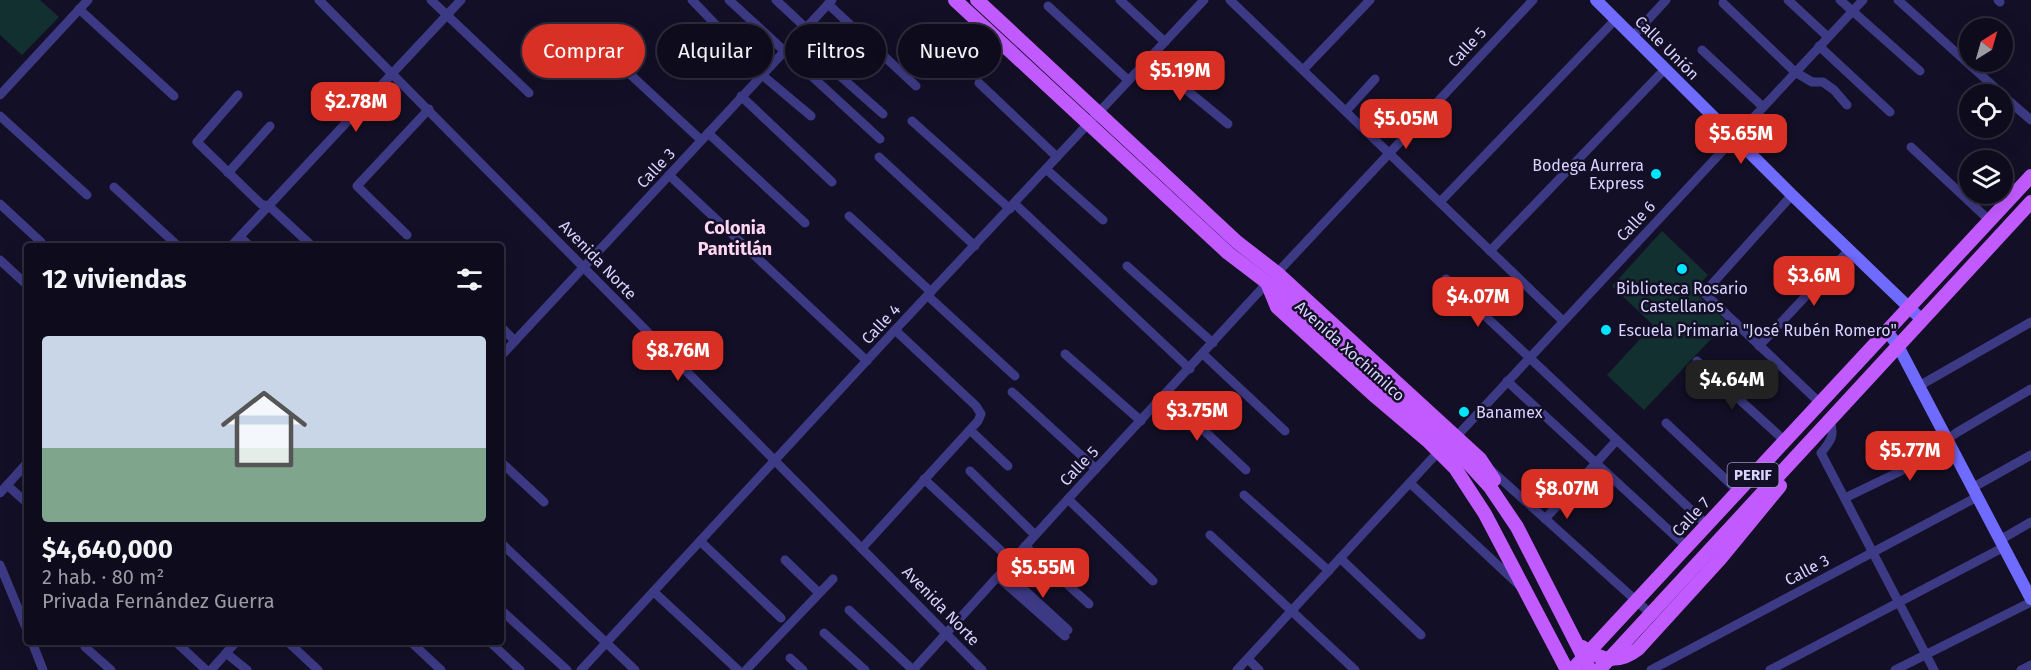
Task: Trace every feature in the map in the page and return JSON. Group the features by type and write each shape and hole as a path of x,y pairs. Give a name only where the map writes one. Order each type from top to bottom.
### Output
{"main road":[{"name":"Avenida Xochimilco","path":"955,0 1228,253 1272,278"},
{"name":"Avenida Xochimilco","path":"978,0 1237,242 1272,278 1480,459 1520,525 1595,670"},
{"name":"Calle 7","path":"1572,670 2031,176"},
{"name":"PERIF","path":"1595,670 1618,650 2031,202"},
{"name":"Avenida Xochimilco","path":"1272,278 1277,307 1439,451 1455,468 1474,496 1528,593 1567,670"},
{"path":"1272,278 1286,297 1470,465 1490,487 1517,527 1577,643 1595,670"},
{"path":"1456,437 1482,491 1577,670"},
{"path":"1577,643 1594,655 1612,660 1621,659 1632,653 1720,559 1767,503 1780,486 1797,455"},
{"path":"1551,638 1566,639 1573,627"},
{"path":"1611,670 1618,650"}],"street":[{"path":"0,95 88,0"},
{"name":"Avenida Norte","path":"320,0 775,461 863,547 982,670"},
{"path":"431,0 529,93"},
{"path":"234,243 461,0"},
{"path":"692,0 715,24"},
{"path":"729,0 880,139"},
{"path":"776,0 802,24"},
{"path":"1120,0 1165,42"},
{"name":"Calle 4","path":"581,670 1204,0"},
{"path":"1230,0 1563,321"},
{"path":"1303,70 1370,0"},
{"name":"Calle 5","path":"913,670 1035,534 1533,0"},
{"name":"Calle Unión","path":"1596,0 1792,195 1922,320"},
{"path":"1632,37 1666,0"},
{"path":"1788,0 1828,37"},
{"path":"1840,0 1920,71"},
{"name":"Calle 6","path":"1456,437 1863,0"},
{"path":"1898,0 1990,84"},
{"path":"830,2 916,86"},
{"name":"Calle 3","path":"810,24 830,2"},
{"path":"1723,3 1795,72 1812,82 1823,82 1834,90 1847,105"},
{"path":"1048,6 1128,80"},
{"path":"79,9 174,96"},
{"path":"1440,202 1615,20"},
{"path":"1819,46 1890,112"},
{"path":"1702,50 1762,106"},
{"name":"Calle 3","path":"773,64 784,51"},
{"path":"1149,59 1228,124"},
{"path":"1490,252 1665,69"},
{"path":"636,78 805,224"},
{"name":"Calle 3","path":"504,353 760,78"},
{"path":"766,78 811,116"},
{"path":"842,78 883,114"},
{"path":"1346,111 1375,79"},
{"path":"979,83 1057,157"},
{"path":"238,95 197,142 261,204 269,206 309,243"},
{"path":"741,96 832,182"},
{"path":"2013,104 2031,120"},
{"path":"406,235 357,186 429,108"},
{"path":"0,116 87,195"},
{"path":"912,121 1012,207 1190,369"},
{"path":"228,173 270,126"},
{"path":"1911,147 1989,220"},
{"path":"879,157 975,246"},
{"path":"1046,169 1103,220"},
{"path":"669,175 867,361"},
{"path":"114,187 175,243"},
{"path":"1792,195 1704,293 1820,403"},
{"path":"0,204 41,242"},
{"path":"849,216 1015,376"},
{"path":"240,237 247,243"},
{"path":"1759,346 1849,250"},
{"path":"0,260 24,282"},
{"path":"1127,266 1213,342"},
{"path":"1446,279 1707,525"},
{"path":"1919,386 2031,322"},
{"path":"504,330 515,340"},
{"path":"863,547 978,421 981,414 976,406 895,330"},
{"path":"1887,331 1898,346 2030,595 1895,670"},
{"path":"1065,354 1141,421"},
{"path":"1203,354 1286,430"},
{"path":"1697,361 1785,441"},
{"path":"1507,381 1686,546"},
{"path":"1845,498 1940,452 1947,440 2031,389"},
{"path":"1012,392 1096,470"},
{"path":"1166,395 1246,470"},
{"path":"1830,420 1833,430 1832,438 1821,453 1934,670"},
{"path":"1666,423 1738,490"},
{"path":"970,430 1008,466"},
{"path":"1545,519 1616,441"},
{"path":"1237,670 1439,451"},
{"name":"Calle 3","path":"1651,670 1872,551 1975,492 2031,455"},
{"name":"Avenida Xochimilco","path":"1480,459 1651,614"},
{"path":"504,465 544,502"},
{"path":"0,493 24,467"},
{"path":"970,471 1035,534"},
{"path":"924,479 1012,561"},
{"path":"1410,483 1528,593"},
{"path":"7,485 24,500"},
{"path":"1244,495 1329,571"},
{"path":"1068,499 1153,581"},
{"path":"1770,670 1899,602 2002,544 2031,522"},
{"path":"1210,535 1355,670"},
{"path":"700,541 781,618"},
{"path":"504,546 635,670"},
{"path":"1025,546 1089,604"},
{"path":"1340,558 1421,635"},
{"path":"785,560 819,593"},
{"path":"0,565 24,623"},
{"path":"1000,574 1066,633"},
{"path":"746,670 833,579"},
{"path":"654,592 738,670"},
{"path":"849,610 913,670"},
{"path":"504,613 567,670"},
{"path":"824,633 865,670"},
{"path":"33,645 43,670"},
{"path":"179,645 206,670"},
{"path":"291,645 318,670"},
{"path":"414,645 441,670"},
{"path":"493,645 520,670"},
{"path":"211,670 231,646 247,670"},
{"path":"85,647 111,670"},
{"path":"790,658 803,670"},
{"path":"1248,659 1259,670"},
{"path":"2021,670 2031,665"}],"green space":[{"path":"0,0 40,0 59,17 22,55 0,35"},
{"path":"1662,231 1708,275 1693,291 1727,322 1644,410 1607,375 1653,325 1612,286"}],"place":[{"name":"Bodega Aurrera Express","path":"1656,174"},
{"name":"Biblioteca Rosario Castellanos","path":"1682,269"},
{"name":"Escuela Primaria \"José Rubén Romero\"","path":"1606,330"},
{"name":"Banamex","path":"1464,412"}],"district":[{"name":"Colonia Pantitlán","path":"735,238"}]}
